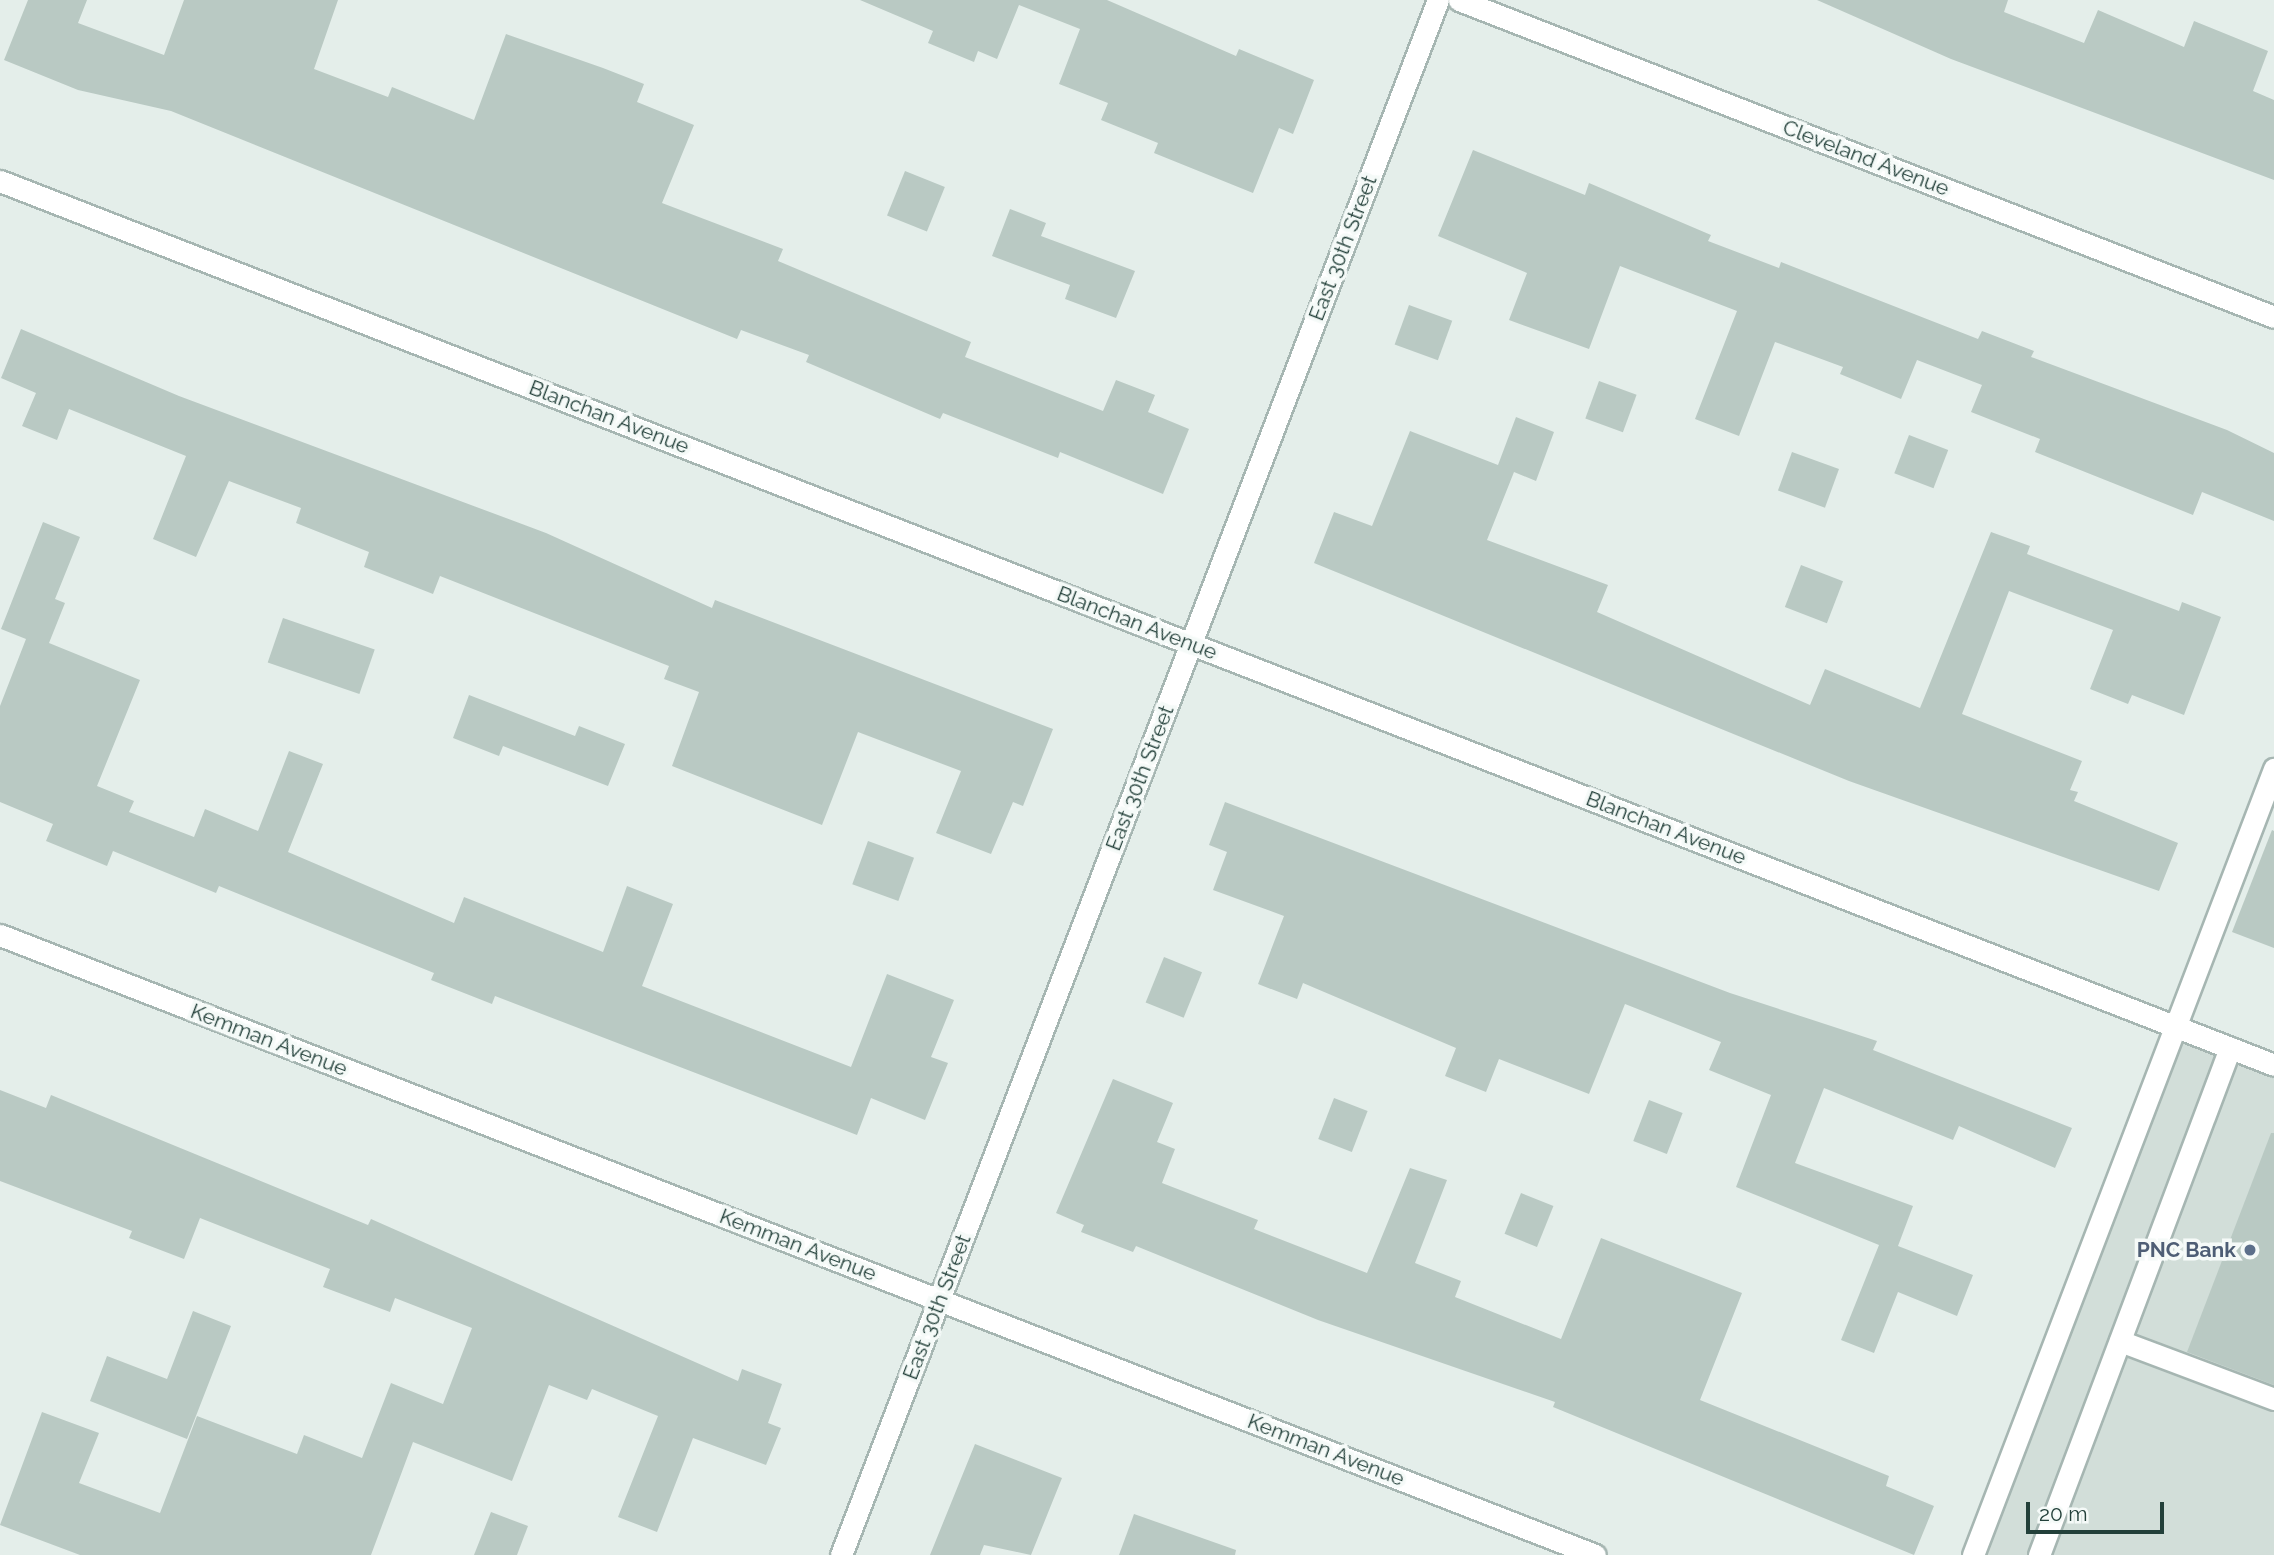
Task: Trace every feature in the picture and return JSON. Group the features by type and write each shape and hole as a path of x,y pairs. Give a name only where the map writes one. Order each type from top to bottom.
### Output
{"street":[{"name":"East 30th Street","path":"841,1555 1438,0"},
{"name":"Cleveland Avenue","path":"1459,0 2274,317"},
{"name":"Blanchan Avenue","path":"0,181 2274,1065"},
{"path":"1973,1555 2274,769"},
{"name":"Kemman Avenue","path":"0,935 1595,1555"},
{"path":"2039,1555 2230,1048"},
{"path":"2120,1341 2274,1399"}],"shaded area":[{"path":"2179,1037 2274,1074 2274,1555 1981,1555"}],"building":[{"path":"28,0 87,0 78,23 164,55 184,0 338,0 314,69 388,97 392,87 474,120 506,34 644,84 637,102 694,125 662,203 783,249 778,261 971,342 965,357 1103,411 1116,380 1155,395 1148,412 1189,429 1163,494 1060,452 1058,458 943,413 940,419 806,362 809,355 741,330 737,339 171,111 78,90 4,60"},
{"path":"860,0 1107,0 1236,56 1239,49 1314,80 1293,134 1279,128 1253,193 1154,153 1158,143 1101,120 1108,103 1059,84 1080,29 1019,5 997,59 978,51 974,62 928,43 933,31"},
{"path":"1817,0 2008,0 2004,12 2084,43 2098,10 2184,47 2194,21 2268,51 2253,91 2274,100 2274,180 1951,59"},
{"path":"1473,150 1585,195 1589,183 1711,235 1708,241 1779,268 1781,262 1978,339 1982,331 2034,351 2031,357 2227,430 2274,453 2274,521 2202,492 2193,515 2035,452 2040,439 1971,412 1982,385 1917,360 1901,399 1840,374 1843,367 1775,342 1739,436 1695,419 1737,311 1620,266 1589,349 1509,320 1527,273 1438,236"},
{"path":"905,171 945,187 927,232 887,216"},
{"path":"1010,209 1046,223 1041,236 1135,271 1116,318 1065,299 1070,285 992,256"},
{"path":"1409,305 1452,321 1438,360 1395,344"},
{"path":"21,329 179,396 546,533 712,608 715,600 1053,729 1023,806 1013,802 991,854 936,833 961,771 858,732 822,825 672,766 699,692 664,679 669,666 440,576 433,594 364,567 369,552 296,523 301,508 229,481 196,557 153,539 186,456 69,409 57,440 22,426 36,393 1,378"},
{"path":"1599,381 1637,395 1623,432 1585,419"},
{"path":"1516,417 1554,432 1536,481 1514,472 1487,540 1608,585 1597,612 1810,705 1825,669 1920,708 1991,532 2030,546 2027,554 2179,611 2182,602 2221,617 2184,715 2132,695 2128,704 2090,689 2113,630 2009,591 1962,714 2082,761 2070,790 2078,792 2074,801 2178,843 2159,891 1849,781 1314,563 1334,512 1372,526 1410,431 1498,465"},
{"path":"1909,435 1948,450 1934,488 1894,473"},
{"path":"1792,452 1839,469 1825,508 1778,491"},
{"path":"43,522 80,537 55,599 65,603 49,643 140,680 97,786 134,801 129,812 194,837 205,809 258,831 289,751 323,764 288,852 454,923 464,897 603,952 627,886 673,904 642,986 851,1067 887,974 954,1000 931,1057 948,1063 925,1120 871,1098 857,1135 495,996 492,1004 431,980 434,973 219,886 216,893 113,851 107,866 46,841 53,824 0,802 0,706 26,639 1,629"},
{"path":"1801,565 1843,581 1827,623 1785,607"},
{"path":"283,618 375,650 359,694 268,662"},
{"path":"469,695 575,736 579,726 625,744 608,786 503,746 499,756 453,738"},
{"path":"1225,802 1730,993 1877,1041 1873,1050 2072,1128 2055,1168 1959,1126 1953,1140 1824,1088 1795,1163 1913,1206 1898,1246 1973,1275 1957,1316 1898,1292 1874,1353 1841,1340 1879,1245 1736,1187 1771,1095 1709,1070 1721,1042 1625,1004 1589,1094 1499,1059 1486,1092 1445,1076 1456,1048 1303,983 1297,999 1258,984 1284,916 1213,890 1227,852 1209,845"},
{"path":"2272,830 2274,831 2274,948 2232,932"},
{"path":"868,841 914,858 898,901 852,884"},
{"path":"1164,957 1202,972 1184,1018 1146,1002"},
{"path":"1113,1079 1173,1103 1157,1142 1175,1149 1162,1183 1258,1220 1254,1229 1367,1273 1410,1168 1447,1180 1415,1263 1461,1281 1455,1297 1561,1339 1601,1238 1742,1293 1700,1400 1889,1476 1886,1486 1934,1506 1914,1555 1553,1407 1555,1402 1318,1320 1136,1246 1133,1252 1081,1232 1084,1225 1056,1213"},
{"path":"0,1090 46,1108 51,1095 368,1225 371,1219 738,1381 742,1369 782,1384 768,1423 781,1428 766,1465 693,1438 657,1532 618,1517 658,1416 592,1389 587,1400 549,1385 512,1481 413,1442 371,1555 80,1555 0,1525 42,1412 99,1433 79,1483 160,1513 197,1416 297,1454 304,1435 362,1458 391,1383 443,1404 472,1328 395,1298 390,1312 323,1287 330,1269 200,1218 184,1259 129,1238 132,1231 0,1181"},
{"path":"1334,1098 1368,1111 1352,1152 1318,1139"},
{"path":"1649,1100 1683,1113 1667,1154 1633,1141"},
{"name":"PNC Bank","path":"2271,1133 2274,1133 2274,1385 2187,1352"},
{"path":"1521,1193 1553,1206 1537,1247 1505,1234"},
{"path":"193,1311 231,1326 187,1439 90,1401 107,1356 167,1379"},
{"path":"975,1444 1062,1478 1031,1555 984,1545 980,1555 930,1555"},
{"path":"491,1512 528,1526 517,1555 474,1555"},
{"path":"1134,1514 1236,1550 1235,1555 1119,1555"}],"place":[{"name":"PNC Bank","path":"2250,1250"}]}
